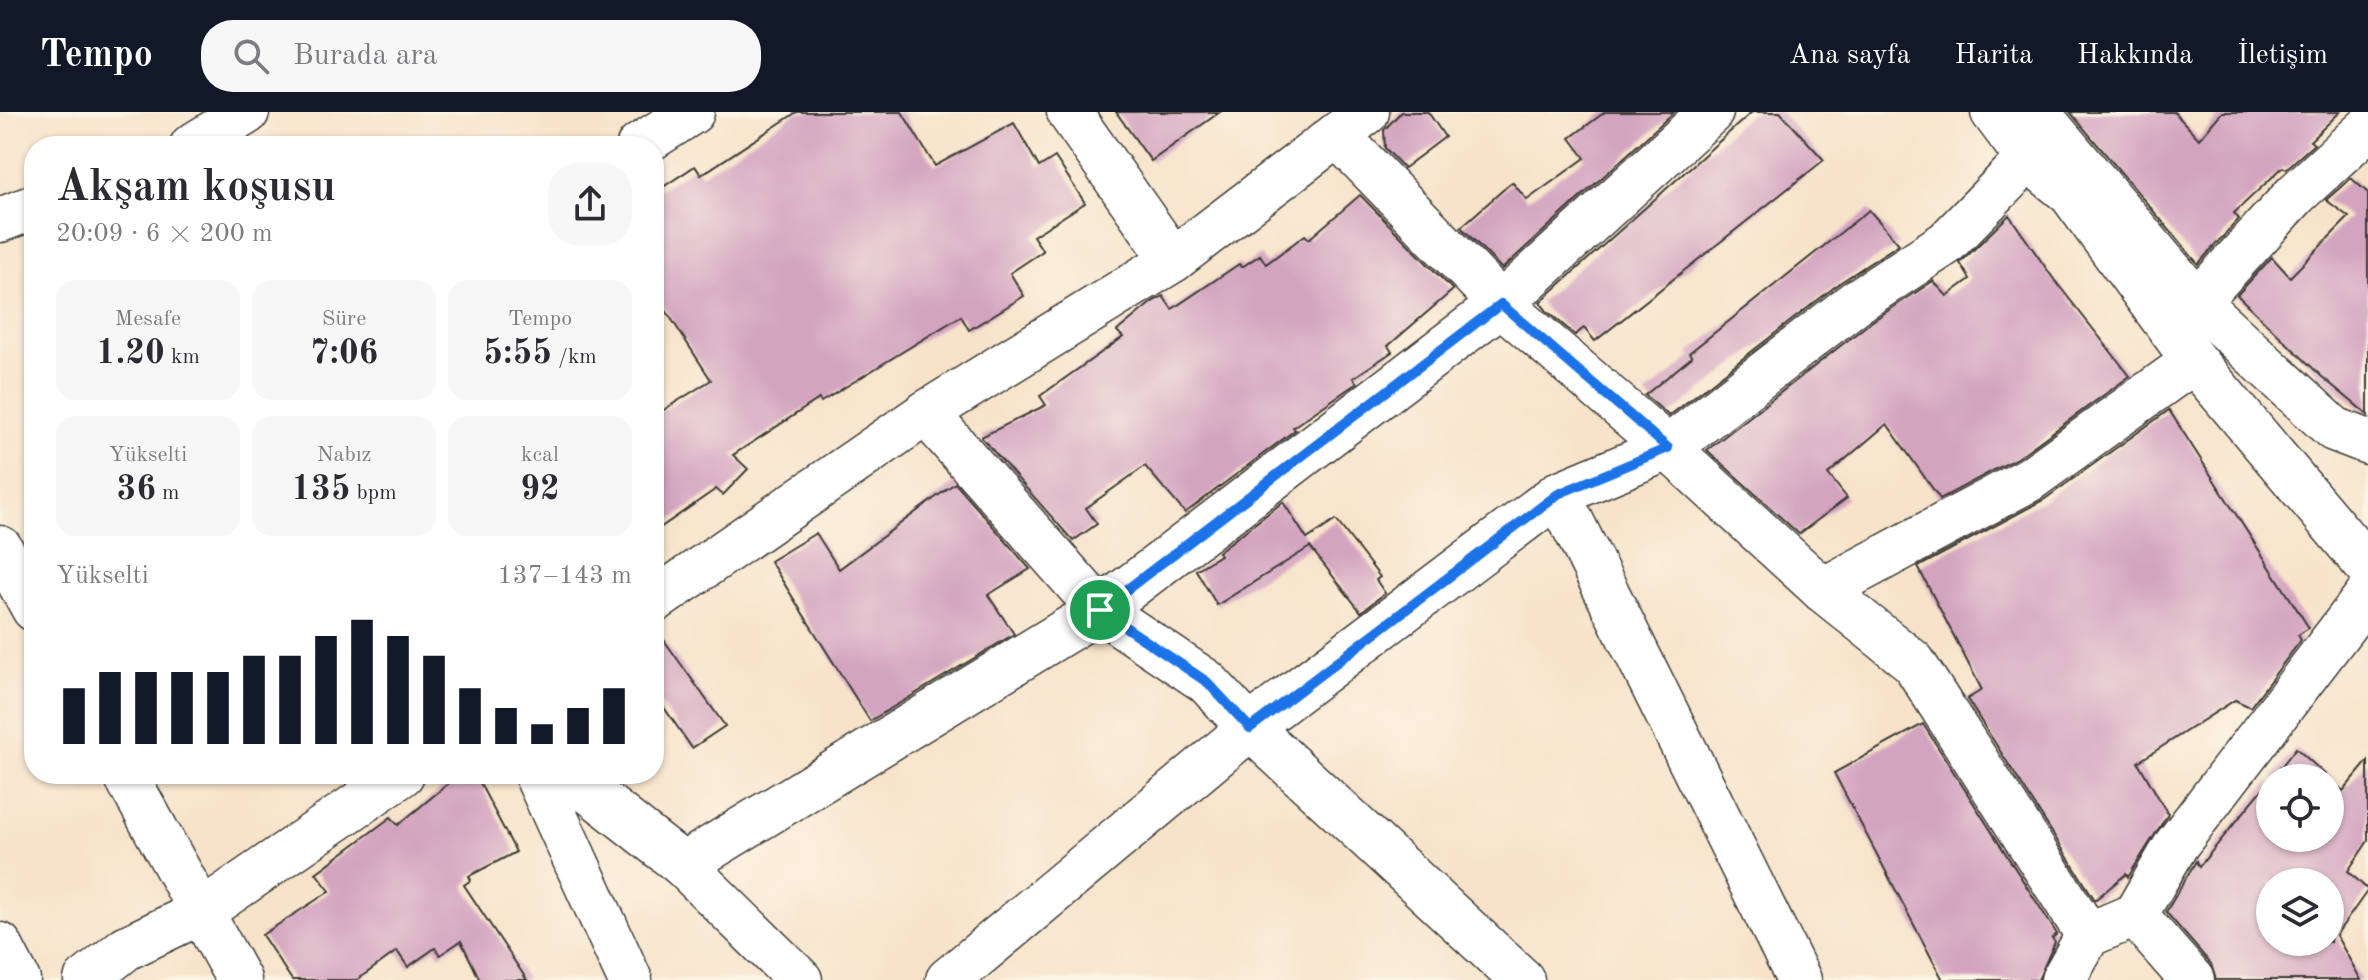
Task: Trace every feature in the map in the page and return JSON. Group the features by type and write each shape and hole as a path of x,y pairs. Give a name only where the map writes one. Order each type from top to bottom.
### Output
{"street":[{"path":"208,136 247,112"},
{"path":"655,136 692,112"},
{"path":"1069,112 1173,260"},
{"path":"683,865 1100,610 1501,304 1711,112"},
{"path":"1993,112 2028,159 2071,194 2194,361 2368,567"},
{"path":"2037,112 2197,302 2334,429 2368,442"},
{"path":"664,594 926,413 1173,260 1352,124 1501,304 1668,448 1823,590 1913,662 2088,935"},
{"path":"2197,302 2296,194 2368,128"},
{"path":"948,980 1250,728 1558,494 1668,448 1856,302 1946,243 2028,159"},
{"path":"0,220 24,211"},
{"path":"1823,590 2030,479 2194,361"},
{"path":"926,413 1100,610 1207,682 1250,728 1522,980"},
{"path":"1558,494 1799,980"},
{"path":"0,548 24,591"},
{"path":"2063,980 2088,935 2135,915 2176,845 2368,594"},
{"path":"131,784 239,980"},
{"path":"86,980 126,948 201,912 387,784"},
{"path":"541,784 630,980"},
{"path":"580,784 683,865 800,980"},
{"path":"2135,915 2192,980"},
{"path":"0,945 18,980"}],"building":[{"path":"797,112 902,112 935,166 1014,123 1039,167 1055,157 1085,203 1033,236 1043,251 1010,273 1024,296 969,330 961,316 821,402 819,399 733,455 748,469 723,495 716,489 664,525 664,410 711,380 664,307 664,186 695,166 701,175"},
{"path":"1116,112 1220,112 1151,161"},
{"path":"1401,112 1428,112 1445,137 1404,168 1385,148 1384,130"},
{"path":"1605,112 1674,112 1502,269 1461,227 1512,182 1527,200 1585,158 1570,138"},
{"path":"1752,112 1780,112 1824,160 1595,341 1584,328 1575,335 1547,311 1540,302"},
{"path":"2070,112 2174,112 2199,139 2222,112 2340,112 2310,141 2314,144 2286,169 2283,167 2234,213 2239,219 2198,264"},
{"path":"2351,178 2368,193 2368,415 2321,376 2237,295 2272,257 2290,277 2349,217 2326,200"},
{"path":"1360,195 1453,290 1388,346 1392,352 1353,378 1357,383 1293,427 1295,430 1185,513 1145,466 1086,508 1097,524 1073,541 981,437 1046,405 1040,396 1123,337 1117,331 1152,302 1163,296 1172,309 1239,264 1242,267 1260,255 1266,264 1305,235 1309,239"},
{"path":"1869,210 1899,244 1841,282 1669,416 1645,395 1692,357 1689,353"},
{"path":"2009,215 2053,278 2130,376 2017,458 1940,499 1887,424 1828,474 1847,498 1799,534 1707,450 1871,322 1933,281 1947,296 1970,279 1960,263"},
{"path":"2169,410 2309,628 2298,635 2301,640 2250,707 2235,700 2138,762 2168,814 2128,877 2126,874 2095,900 1967,699 1982,690 1918,567 2045,499"},
{"path":"955,483 1030,569 988,595 1014,634 870,721 770,561 816,533 839,569"},
{"path":"1283,502 1307,539 1336,520 1380,577 1376,580 1385,593 1361,612 1310,547 1217,605 1196,570 1220,555 1218,552"},
{"path":"664,640 725,726 692,748 664,707"},
{"path":"1923,724 2057,934 2052,938 2055,942 2038,980 1943,980 1834,773"},
{"path":"2296,748 2314,764 2283,764"},
{"path":"2368,761 2368,841 2348,871 2368,890 2344,924 2344,868 2256,868 2256,956 2344,956 2344,949 2361,980 2216,980 2211,964 2166,912 2196,861 2199,867 2256,797 2256,852 2344,852 2344,790"},
{"path":"448,784 480,784 516,852 469,876 471,880 464,885 527,980 480,980 461,941 440,955 435,948 408,967 397,951 357,980 292,980 262,935 330,891 316,873 391,817 398,825"}],"route":[{"path":"1501,304 1668,448 1558,494 1250,728 1207,682 1100,610 1501,304"}]}
